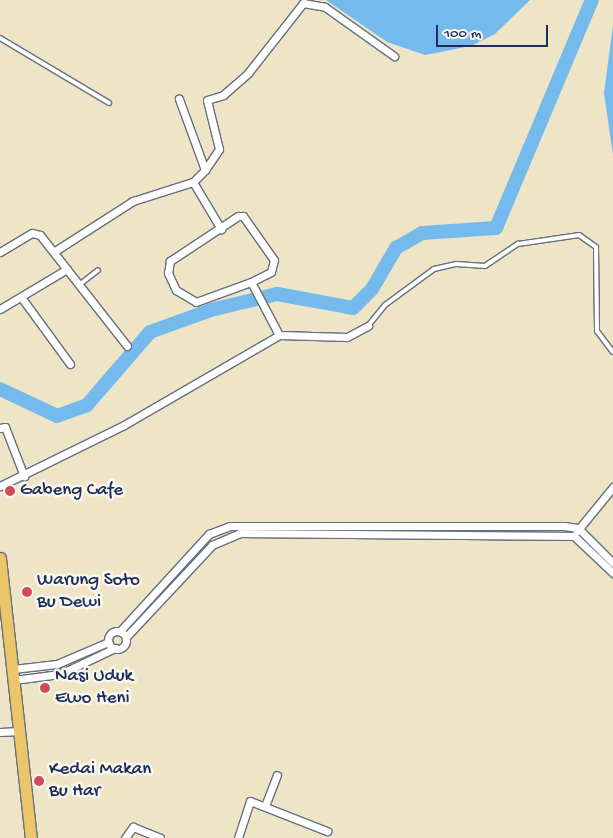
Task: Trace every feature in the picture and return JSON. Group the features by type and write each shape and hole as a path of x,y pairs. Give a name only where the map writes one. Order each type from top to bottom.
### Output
{"main road":[{"path":"0,558 31,838"}],"street":[{"path":"56,251 133,201 193,182 205,170 219,148 206,100 223,95 242,79 303,3 325,6 394,56"},
{"path":"179,99 205,170"},
{"path":"193,182 221,229"},
{"path":"243,216 274,260 270,272 251,282 196,302 176,290 168,265 243,216"},
{"path":"0,252 36,233 56,251 79,285 127,346"},
{"path":"0,309 68,269"},
{"path":"251,282 279,335"},
{"path":"21,297 70,364"},
{"path":"0,486 24,476 124,425 279,335 347,336 368,326"},
{"path":"0,428 5,427 24,476"},
{"path":"574,536 578,528 613,487"},
{"path":"13,674 57,664 108,642 111,633 120,631 219,528 349,525 578,528 613,563"},
{"path":"348,534 349,525"},
{"path":"530,528 530,537"},
{"path":"13,674 60,674 115,648 124,646 126,637 223,536 348,534 574,536 613,573"},
{"path":"177,572 184,578"},
{"path":"120,631 126,637"},
{"path":"108,642 115,648"},
{"path":"0,732 20,731"},
{"path":"265,806 277,775"},
{"path":"238,838 245,804 250,801 327,831"},
{"path":"124,838 130,827 160,838"}],"lane":[{"path":"0,38 109,103"},
{"path":"368,326 385,304 434,269 456,264 485,266 518,244 579,235 590,238 596,246 596,331 613,352"},
{"path":"79,285 98,270"}],"water":[{"path":"326,0 530,0 495,34 471,46 425,55 387,42"},
{"path":"613,25 613,155 604,93"}],"waterway":[{"path":"0,389 57,416 87,405 150,332 211,310 277,294 353,308 372,289 396,248 422,233 496,228 592,0"}],"place":[{"name":"Gabeng Cafe","path":"10,491"},
{"name":"Warung Soto Bu Dewi","path":"27,592"},
{"name":"Nasi Uduk Ewo Heni","path":"45,688"},
{"name":"Kedai Makan Bu Har","path":"39,781"}]}
